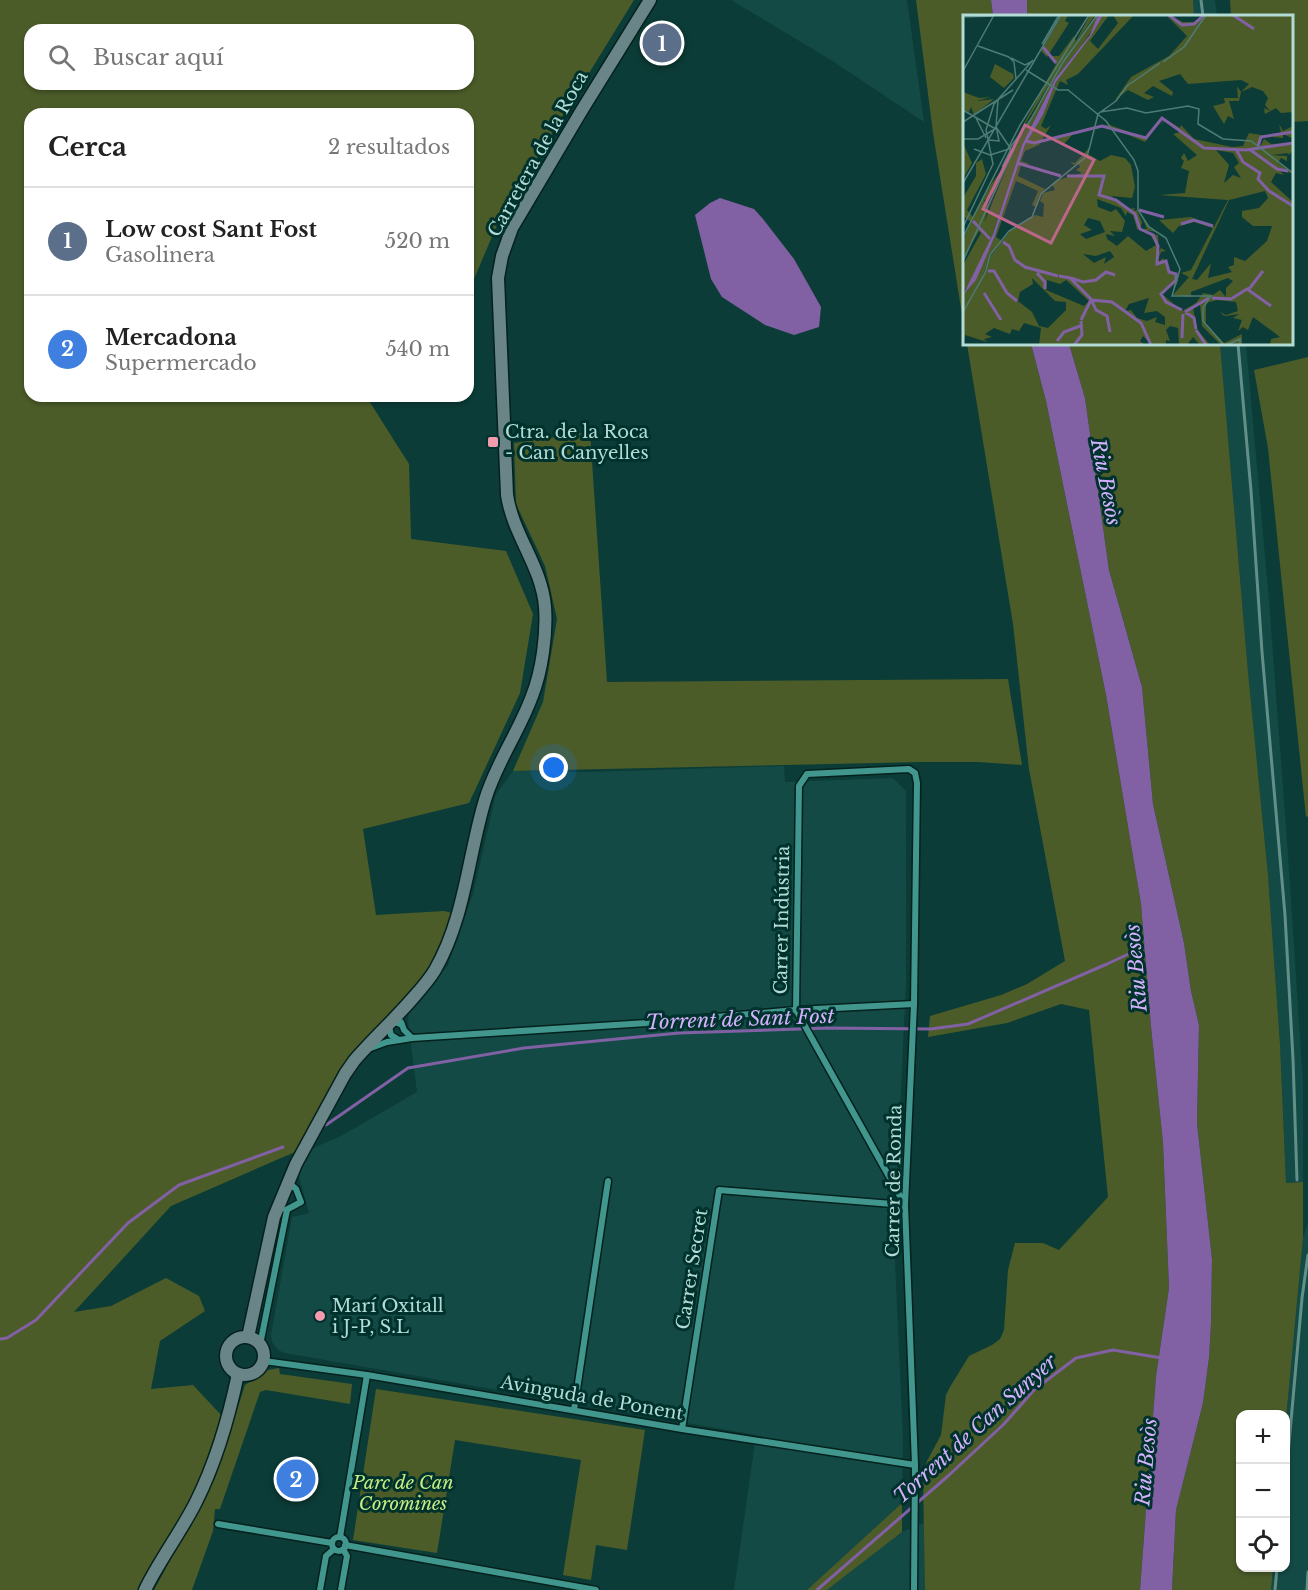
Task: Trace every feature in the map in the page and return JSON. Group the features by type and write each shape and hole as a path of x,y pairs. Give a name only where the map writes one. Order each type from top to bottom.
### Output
{"street":[{"name":"Carretera de la Roca","path":"248,1337 296,1164 345,1074 361,1053 396,1024 402,1010 434,973 455,924 485,800 498,764 532,697 540,672 545,624 544,597 539,577 508,506 498,278 502,256 512,228 650,0"},
{"name":"Carrer Indústria","path":"905,1205 796,1010 799,786 807,774 909,770 915,773"},
{"name":"Carrer de Ronda","path":"914,1590 915,1465 905,1205 914,1017 917,783 915,773"},
{"path":"361,1053 381,1044 412,1038 647,1023 796,1010 914,1004"},
{"path":"402,1040 391,1035 389,1028 396,1024 412,1038"},
{"path":"574,1410 608,1181"},
{"path":"260,1345 282,1211 301,1202 296,1189 289,1183"},
{"name":"Carrer Secret","path":"682,1429 719,1191 905,1205"},
{"path":"248,1337 260,1345 264,1360 260,1368 246,1375 232,1370 226,1357 231,1343 248,1337"},
{"name":"Avinguda de Ponent","path":"264,1360 915,1465"},
{"path":"145,1590 197,1500 218,1446 238,1374"},
{"path":"340,1537 367,1376"},
{"path":"218,1524 333,1546 339,1551 344,1547 571,1588 596,1590"},
{"path":"320,1590 326,1556 335,1538 340,1537"},
{"path":"340,1537 344,1539 347,1556 341,1590"}],"shaded area":[{"path":"731,0 907,0 924,122 831,60"},
{"path":"991,0 1027,0 1027,15 993,15"},
{"path":"1193,0 1215,0 1217,15 1194,15"},
{"path":"720,198 754,209 794,259 821,307 819,327 794,335 765,325 722,297 711,279 695,215"},
{"path":"1031,345 1069,345 1085,398 1109,570 1142,687 1153,804 1184,943 1199,1025 1197,1123 1212,1259 1211,1324 1203,1403 1176,1510 1172,1590 1140,1590 1156,1376 1169,1288 1163,1143 1141,904 1106,695 1046,401"},
{"path":"1220,345 1246,345 1269,601 1288,855 1303,1082 1303,1182 1286,1183 1280,1044 1268,875"},
{"path":"784,766 785,782 893,778 906,791 906,984 893,1218 903,1439 902,1503 807,1590 734,1590 756,1435 285,1353 278,1350 272,1342 271,1335 292,1217 309,1213 298,1173 311,1149 341,1136 417,1092 408,1021 409,1013 448,965 473,894 496,794 513,771 588,772"},
{"path":"1308,1223 1308,1590 1271,1590 1273,1572 1290,1572 1290,1410 1287,1410 1303,1238"},
{"path":"924,1523 925,1590 827,1590 902,1532"}],"green space":[{"path":"0,0 634,0 500,218 474,279 474,108 24,108 24,402 370,402 409,464 411,539 506,551 533,614 520,693 469,803 363,829 376,915 444,911 452,913 442,948 423,980 349,1058 295,1152 171,1206 74,1312 111,1306 166,1278 199,1296 205,1311 160,1341 151,1389 193,1385 222,1416 197,1486 138,1590 0,1590"},
{"path":"916,0 991,0 993,15 963,15 963,321 933,133"},
{"path":"1027,0 1193,0 1194,15 1027,15"},
{"path":"1230,0 1308,0 1308,121 1293,122 1293,15 1231,15"},
{"path":"967,345 1031,345 1046,401 1106,695 1141,904 1163,1143 1169,1288 1156,1376 1140,1590 925,1590 923,1480 927,1461 941,1435 946,1395 950,1387 969,1356 992,1345 1000,1339 1004,1330 1008,1270 1015,1243 1043,1243 1059,1250 1108,1197 1089,1010 1061,1004 1007,1023 928,1037 930,1016 1001,995 1027,984 1065,961 1029,769 1013,624"},
{"path":"1069,345 1220,345 1268,875 1280,1044 1286,1183 1303,1182 1303,1238 1287,1410 1236,1410 1236,1572 1273,1572 1271,1590 1172,1590 1176,1510 1203,1403 1211,1324 1212,1259 1197,1123 1199,1025 1184,943 1153,804 1142,687 1109,570 1085,398"},
{"path":"1308,357 1308,816 1306,817 1268,448 1254,370"},
{"path":"590,432 607,682 1008,679 1022,765 920,762 513,771 543,702 557,619 545,566 516,504 514,443"},
{"path":"279,1368 280,1374 352,1384 350,1404 266,1390 260,1392 220,1509 215,1509 213,1531 192,1590 154,1590 215,1478 245,1385 268,1370"},
{"name":"Parc de Can Coromines","path":"376,1389 645,1430 627,1550 596,1545 591,1580 563,1575 581,1460 455,1440 437,1553 353,1540"},
{"path":"902,1503 902,1532 827,1590 807,1590"}],"waterway":[{"name":"Torrent de Sant Fost","path":"326,1125 408,1068 524,1048 679,1033 829,1028 931,1029 968,1024 1148,945"},
{"name":"Torrent de Sant Fost","path":"0,1339 7,1338 36,1320 128,1223 179,1185 283,1147"},
{"name":"Torrent de Can Sunyer","path":"817,1590 948,1476 1004,1424 1034,1390 1076,1358 1113,1350 1162,1358"}],"railway":[{"path":"1201,0 1203,15"},
{"path":"1238,345 1285,915 1297,1180"},
{"path":"1287,1464 1308,1255"},
{"path":"1275,1590 1277,1572"},
{"path":"1307,1590 1308,1572"}],"place":[{"name":"Low cost Sant Fost","path":"662,43"},
{"name":"Ctra. de la Roca - Can Canyelles","path":"493,442"},
{"name":"Marí Oxitall i J-P, S.L","path":"320,1316"},
{"name":"Mercadona","path":"296,1479"}],"water label":[{"name":"Riu Besòs","path":"1106,482"},
{"name":"Riu Besòs","path":"1136,968"},
{"name":"Riu Besòs","path":"1146,1462"}]}
